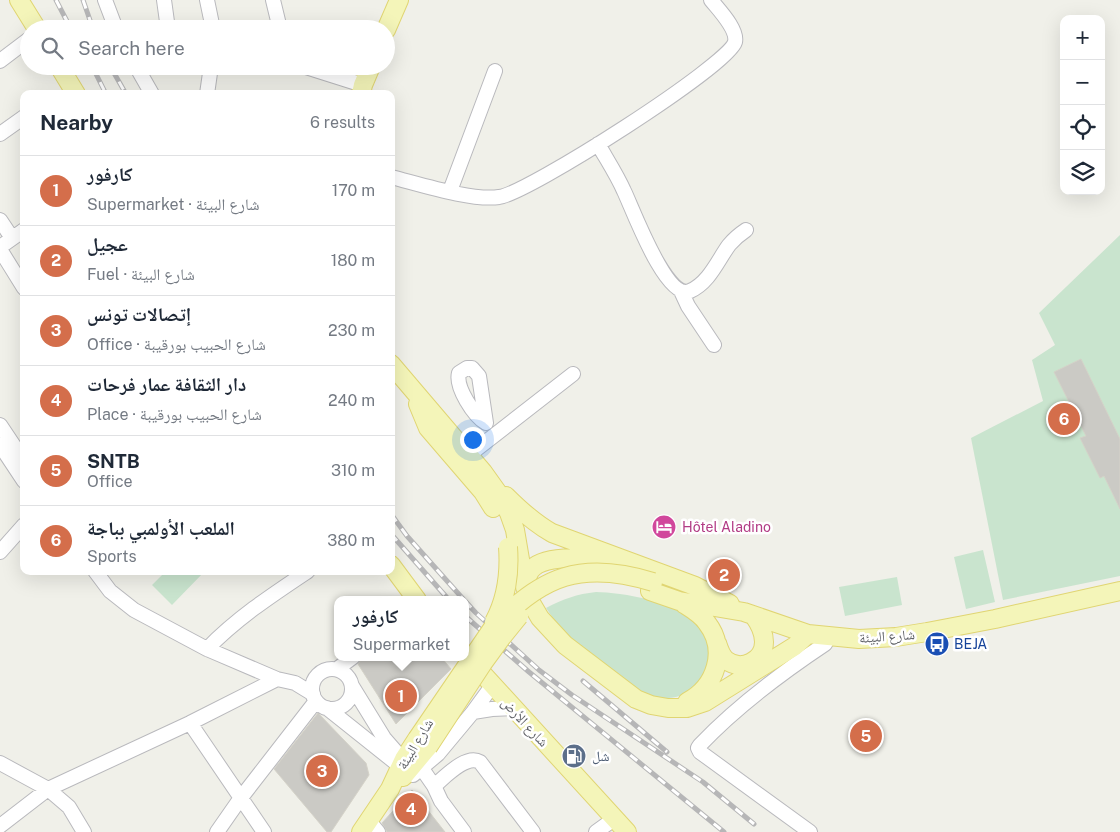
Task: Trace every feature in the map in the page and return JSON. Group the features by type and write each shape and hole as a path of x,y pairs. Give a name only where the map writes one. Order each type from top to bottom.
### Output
{"main road":[{"path":"19,0 31,20"},
{"path":"390,20 399,0"},
{"path":"63,75 69,90"},
{"path":"362,90 368,75"},
{"path":"395,369 484,472 524,514 538,525 650,580"},
{"path":"411,388 428,428 491,503 504,531 508,548 509,578 501,606 488,634"},
{"path":"484,472 509,512 515,530 530,601 540,618 565,645 636,699 651,705 668,708 686,708 705,702 754,666 795,646 808,634"},
{"path":"526,587 529,572 533,567 550,560 573,558 613,561 650,580"},
{"path":"395,570 414,596"},
{"name":"شارع البيئة","path":"369,828 390,790 410,768 422,743 488,634 505,615 536,589 553,580 570,575 602,572 620,573 650,580 808,634 860,639 896,637 995,620 1120,590"},
{"name":"شارع البيئة","path":"422,743 521,614 541,598 556,591 588,583 620,584 650,580 679,600 744,612"},
{"path":"679,600 704,618 713,632 722,656 727,661 734,664 754,666"},
{"path":"744,612 763,634 765,641 754,666"},
{"path":"668,708 685,703 705,688 714,674 717,665 716,640"},
{"name":"شارع الأرض","path":"469,660 627,832"}],"street":[{"path":"105,0 113,20"},
{"path":"164,0 167,20"},
{"path":"207,0 211,20"},
{"path":"273,0 278,20"},
{"path":"395,178 450,191 491,198 504,196 524,187 598,144 693,81 732,47 735,41 731,25 711,0"},
{"path":"0,61 20,46"},
{"path":"450,191 495,71"},
{"path":"141,75 150,90"},
{"path":"208,90 210,75"},
{"path":"324,75 362,90"},
{"path":"0,134 20,120"},
{"path":"598,144 623,189 644,240 664,272 676,287 682,291 691,291 702,282 715,267 729,245 746,230"},
{"path":"0,220 18,234 2,244 0,249 20,282"},
{"path":"682,291 688,306 714,345"},
{"path":"469,455 573,374"},
{"path":"486,423 494,435"},
{"path":"0,425 20,455"},
{"path":"0,445 20,475"},
{"path":"0,552 20,530"},
{"path":"98,575 110,591 134,610 207,649 277,679 295,683 434,786 464,832"},
{"path":"207,649 242,616 302,575"},
{"path":"810,832 698,750 700,745 721,722 760,690 825,644 829,637"},
{"path":"337,669 348,661"},
{"path":"754,666 760,690"},
{"path":"295,683 327,669 337,669 344,672 350,678 352,694 343,706 335,708 319,701 313,684 318,674"},
{"path":"0,826 48,789 190,723 277,679"},
{"path":"352,686 384,738 442,801"},
{"path":"410,768 438,754 492,686"},
{"path":"217,832 240,798 319,701"},
{"path":"473,712 513,708"},
{"path":"190,723 264,832"},
{"path":"434,786 466,761 475,760 480,762 533,832"},
{"path":"0,763 48,789 69,807 84,832"},
{"path":"596,832 614,818"}],"green space":[{"path":"1120,235 1120,576 1003,600 971,438 1043,401 1032,360 1055,345 1039,313"},
{"path":"983,550 995,602 966,609 954,557"},
{"path":"162,575 201,575 172,605 152,585"},
{"path":"897,577 902,605 845,616 839,587"},
{"path":"596,592 634,596 664,604 678,609 697,621 709,645 711,658 706,675 694,688 686,693 669,698 651,696 633,688 617,677 579,646 546,608 570,597"}],"building":[{"path":"1081,359 1120,439 1120,509 1104,476 1100,478 1080,438 1086,436 1054,372"},
{"path":"360,661 444,661 451,669 396,724 358,664"},
{"path":"318,713 366,763 369,775 331,832 327,832 274,769"},
{"path":"412,790 445,832 387,832 382,823"}],"railway":[{"path":"56,0 66,20"},
{"path":"83,0 90,20"},
{"path":"96,75 104,90"},
{"path":"115,75 124,90"},
{"path":"395,520 407,536 460,596"},
{"path":"395,539 445,596"},
{"path":"469,605 539,670 572,695 703,782 754,824"},
{"path":"469,620 529,672 724,832"},
{"path":"583,681 667,752"}],"place":[{"name":"الملعب الأولمبي بباجة","path":"1064,419"},
{"name":"Hôtel Aladino","path":"664,527"},
{"name":"عجيل","path":"724,575"},
{"name":"BEJA","path":"937,644"},
{"name":"كارفور","path":"401,696"},
{"name":"SNTB","path":"866,736"},
{"name":"شل","path":"574,756"},
{"name":"إتصالات تونس","path":"322,771"},
{"name":"دار الثقافة عمار فرحات","path":"411,809"}]}
